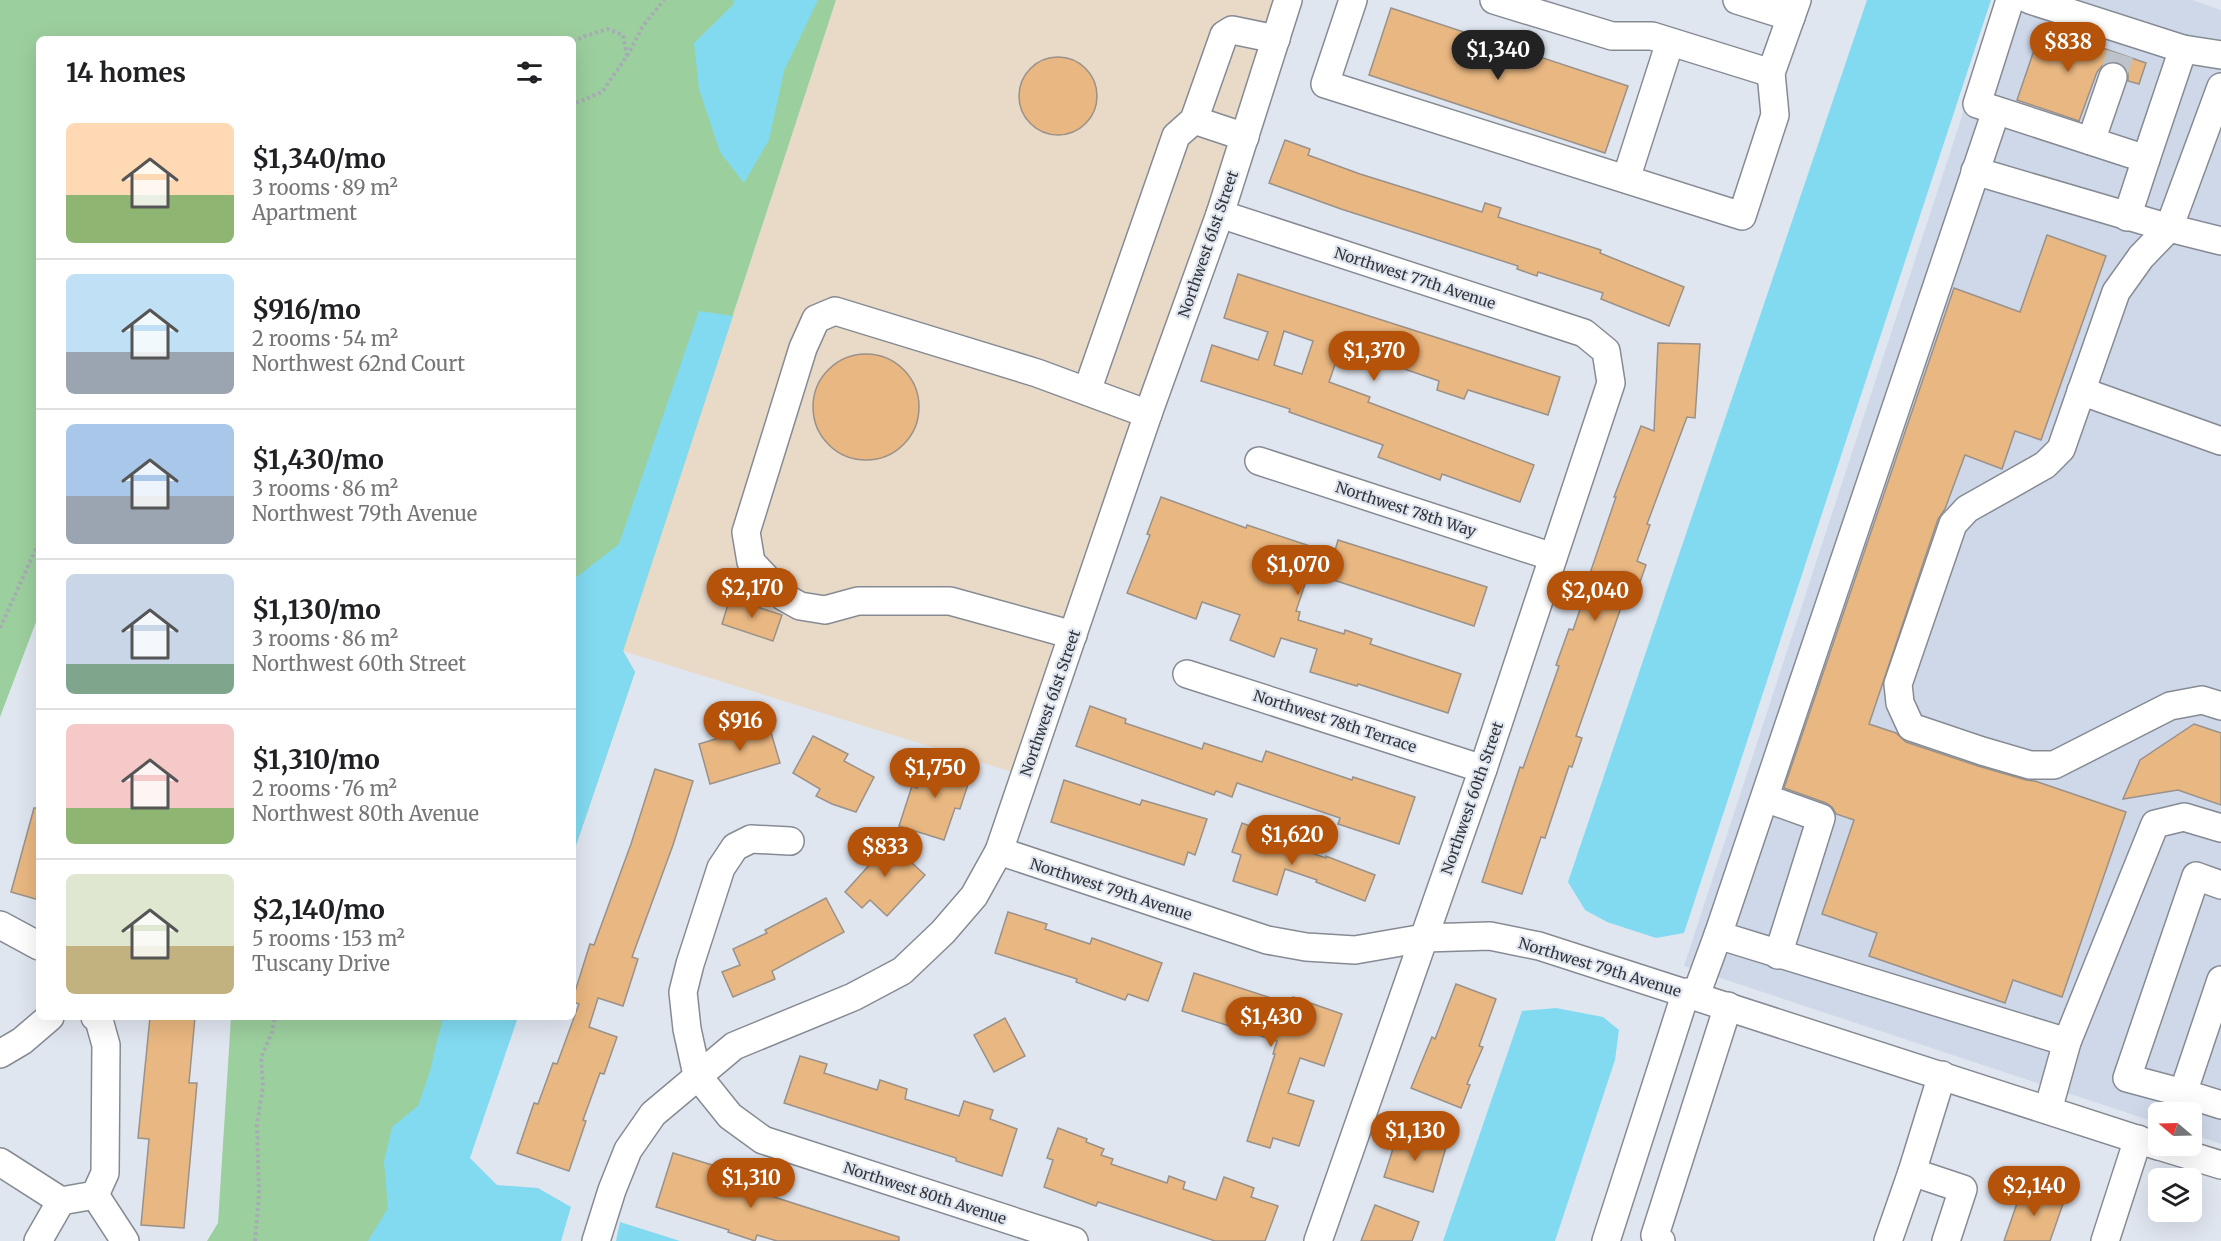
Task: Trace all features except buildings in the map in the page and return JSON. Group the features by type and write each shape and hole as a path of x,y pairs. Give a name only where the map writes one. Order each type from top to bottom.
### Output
{"street":[{"name":"Northwest 61st Street","path":"596,1241 612,1190 628,1150 653,1114 734,1046 853,997 902,971 943,932 974,896 999,851 1148,414 1220,214 1288,0"},
{"path":"1353,0 1325,84 1742,216 1775,115 1771,73 1794,8 1737,0"},
{"path":"1496,0 1612,36 1652,36 1771,73"},
{"path":"2010,0 1977,104 2146,159"},
{"path":"2030,0 2120,54 2183,49 2221,55"},
{"path":"1087,391 1176,136 1194,120 1224,35 1232,30 1276,39"},
{"path":"1626,179 1670,42"},
{"path":"2127,217 2183,49"},
{"path":"2091,141 2120,54"},
{"path":"2221,87 2169,228 2141,257 2116,292 2061,449 2045,465 1967,509 1953,524 1898,684 1900,703 1911,727 1982,752 2030,765 2054,765 2170,706 2202,700 2221,706"},
{"path":"1606,1241 1691,994 1718,936 1996,111"},
{"path":"1194,120 1245,137"},
{"path":"1975,171 2127,217 2221,241"},
{"name":"Northwest 77th Avenue","path":"1220,214 1584,333 1606,351"},
{"path":"1073,635 950,601 858,601 825,610 800,606 784,597 751,562 746,532 803,348 816,319 835,311 977,353 1148,414"},
{"name":"Northwest 60th Street","path":"1318,1241 1483,769 1611,383 1606,351"},
{"path":"2081,392 2221,441"},
{"name":"Northwest 78th Way","path":"1259,461 1553,557"},
{"name":"Northwest 78th Terrace","path":"1187,674 1483,769"},
{"path":"1765,798 1821,818 1778,955"},
{"path":"2048,1110 2067,1042 2154,824 2184,817 2221,828"},
{"path":"697,1075 687,1029 683,992 721,868 735,847 751,839 790,841"},
{"name":"Northwest 79th Avenue","path":"999,851 1267,940 1306,947 1355,950 1424,938 1490,936 1539,946 2148,1142"},
{"path":"2178,1102 2127,1078 2196,876 2221,885"},
{"path":"0,926 36,944"},
{"path":"1718,936 2067,1042"},
{"path":"2180,1102 2212,1035 2220,988"},
{"path":"1660,1241 1655,1235 1728,1006"},
{"path":"1,1049 22,1041 46,1020"},
{"path":"95,1195 105,1173 106,1045 99,1020"},
{"name":"Northwest 80th Avenue","path":"697,1075 730,1116 763,1140 1074,1241"},
{"path":"1888,1241 1942,1075"},
{"path":"2202,1104 2221,1105"},
{"path":"2105,1241 2151,1156"},
{"name":"Northwest 79th Avenue","path":"2192,1156 2221,1165"},
{"path":"0,1162 61,1201 95,1195"},
{"path":"1912,1172 1963,1189 1946,1241"},
{"path":"95,1195 125,1241"},
{"path":"38,1241 61,1201"}],"path":[{"path":"576,103 602,92 627,56 643,26 664,0"},
{"path":"576,41 608,29 623,35 627,56"},
{"path":"0,628 36,549"},
{"path":"255,1241 259,1195 257,1125 263,1086 261,1058 274,1020"}],"shaded area":[{"path":"836,0 1288,0 1025,776 623,651"},
{"path":"2000,0 2192,0 2221,10 2221,1144 2202,1137 2202,1102 2148,1102 2148,1120 1684,966"}],"green space":[{"path":"0,0 836,0 623,651 635,672 576,845 576,36 36,36 36,622 0,717"},
{"path":"231,1020 517,1020 414,1241 207,1241 218,1223"}],"water":[{"path":"734,0 818,0 784,71 769,140 744,183 720,152 699,89 694,43 733,5"},
{"path":"1867,0 1991,0 1684,933 1656,938 1607,922 1585,910 1568,882"},
{"path":"699,311 733,316 623,651 635,672 576,845 576,577 619,544"},
{"path":"1556,1008 1603,1017 1619,1030 1615,1060 1555,1241 1443,1241 1522,1011"},
{"path":"442,1020 517,1020 470,1158 497,1185 538,1188 571,1207 561,1241 368,1241 388,1208 384,1162 392,1127 418,1106 430,1071"},
{"path":"620,1222 680,1241 616,1241"}],"tunnel":[{"path":"2113,77 2120,54"}]}
